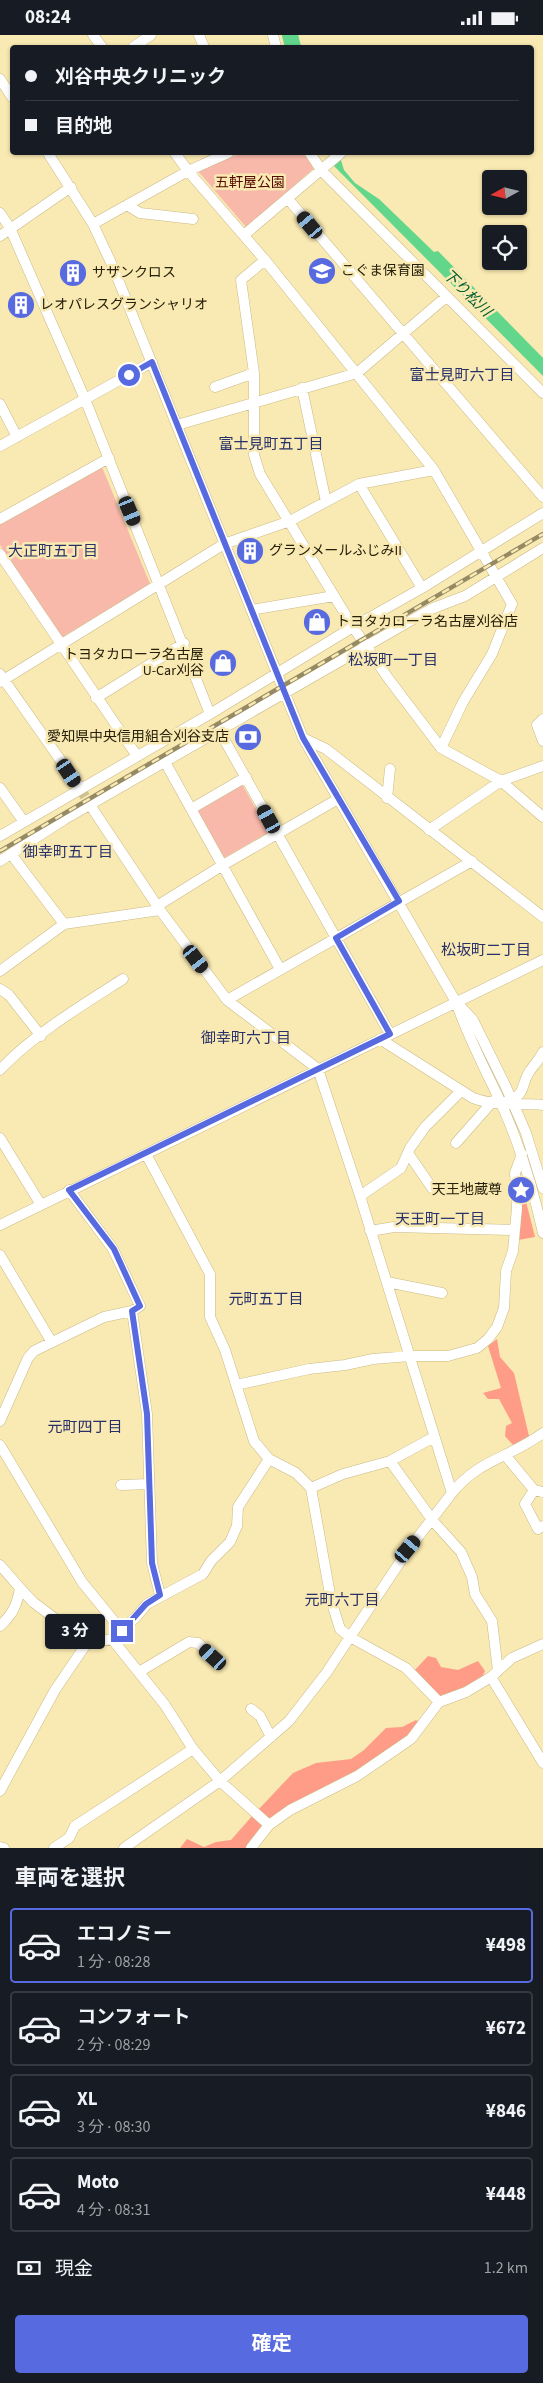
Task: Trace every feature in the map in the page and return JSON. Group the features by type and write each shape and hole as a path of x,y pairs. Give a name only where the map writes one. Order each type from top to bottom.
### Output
{"street":[{"path":"136,45 151,35"},
{"path":"0,79 10,94"},
{"path":"49,155 93,224 113,267 284,695 303,738 456,1002 464,1026 522,1154 534,1193 543,1233"},
{"path":"176,155 265,260 434,470 512,604 492,654 463,702 441,748"},
{"path":"93,224 188,171 224,155"},
{"path":"312,155 446,297 543,393"},
{"path":"244,235 339,155"},
{"path":"0,236 71,187"},
{"path":"288,199 404,332 543,497"},
{"path":"127,205 140,213 193,219"},
{"path":"0,213 10,228 86,399 160,582 210,714"},
{"path":"265,260 241,280 254,373 254,455 260,474 366,647 441,748 501,781 543,817"},
{"path":"177,425 357,373 446,297"},
{"path":"0,446 152,362"},
{"path":"215,387 254,373"},
{"path":"302,388 326,502"},
{"path":"0,403 17,437"},
{"path":"0,519 109,458"},
{"path":"80,788 1,678 61,645 224,544 290,521 359,484 434,470"},
{"path":"359,484 422,588"},
{"path":"0,835 210,714 353,627 422,588 543,513"},
{"path":"0,861 164,762 284,695 431,609 465,596 543,548"},
{"path":"0,555 96,699 137,756"},
{"path":"250,610 334,597"},
{"path":"96,699 184,643"},
{"path":"543,719 537,725 543,741"},
{"path":"220,731 390,1034"},
{"path":"303,738 326,749 543,917"},
{"path":"317,763 316,753 320,749 326,749"},
{"path":"164,762 280,969"},
{"path":"429,830 501,781 543,766"},
{"path":"387,798 390,769"},
{"path":"191,809 246,777"},
{"path":"0,788 24,822"},
{"path":"0,971 64,925 159,908 222,865 338,799"},
{"path":"90,805 159,908 227,1000 318,1069 360,1196 452,1493"},
{"path":"11,854 64,925"},
{"path":"227,1000 472,861"},
{"path":"0,1225 543,960"},
{"path":"0,1070 10,1059 66,1017 123,979"},
{"path":"0,989 9,995 41,1036"},
{"path":"456,1002 473,1020 512,1101 526,1133 543,1188"},
{"path":"380,1039 461,1091 482,1101 512,1101 543,1105"},
{"path":"512,1101 522,1092 528,1074 543,1052"},
{"path":"360,1196 401,1169 408,1153 425,1127 461,1091"},
{"path":"456,1143 497,1102"},
{"path":"0,1138 41,1205"},
{"path":"408,1153 432,1187"},
{"path":"146,1154 210,1274 210,1317 225,1350 254,1441 269,1459 296,1473 311,1488 331,1600 340,1629 350,1637 406,1668 439,1702"},
{"path":"236,1385 308,1369 410,1356 454,1355 477,1348 488,1339 497,1327 504,1308 506,1271 513,1251 517,1208 515,1173 522,1154"},
{"path":"0,1421 28,1358 34,1351 104,1317 132,1311 140,1306 114,1249 69,1190"},
{"path":"370,1231 394,1227 515,1230"},
{"path":"0,1255 52,1341"},
{"path":"387,1282 442,1293"},
{"path":"132,1311 147,1414 152,1563 160,1595"},
{"path":"124,1848 220,1781 290,1721 327,1673 408,1549 433,1521 452,1493 472,1472 543,1433"},
{"path":"311,1488 343,1474 390,1461 434,1437"},
{"path":"0,1445 82,1582 122,1631"},
{"path":"505,1455 539,1491 525,1504 538,1529 543,1526"},
{"path":"0,1791 55,1689 87,1643 112,1639 122,1631 146,1604 203,1574 211,1561 230,1542 237,1526 238,1507 269,1459"},
{"path":"390,1461 433,1521 461,1552 472,1577 475,1594 492,1621 494,1674 543,1763"},
{"path":"120,1485 149,1484"},
{"path":"0,1565 33,1602 87,1643"},
{"path":"0,1626 12,1614 18,1602 20,1588"},
{"path":"112,1639 164,1705 193,1749 220,1781 269,1825"},
{"path":"139,1672 189,1642 198,1643 213,1657"},
{"path":"251,1848 269,1825 290,1810 356,1776 411,1739 439,1702 466,1693 494,1674 512,1658 543,1644"},
{"path":"251,1709 260,1716 271,1737"},
{"path":"54,1848 69,1838 74,1826 193,1749"},
{"path":"0,1847 4,1848"}],"green space":[{"name":"五軒屋公園","path":"236,155 304,155 314,168 246,227 198,171"},
{"path":"102,467 150,584 62,637 0,545 0,522"},
{"path":"242,784 269,832 224,858 197,810"}],"shaded area":[{"path":"521,1182 535,1237 518,1240 518,1183"},
{"path":"497,1339 500,1357 514,1373 529,1436 513,1445 505,1436 506,1426 512,1423 499,1399 488,1399 483,1393 501,1388 488,1346"},
{"path":"428,1656 436,1658 441,1667 458,1670 478,1661 485,1671 481,1680 440,1699 413,1672"},
{"path":"416,1720 420,1723 391,1751 350,1777 269,1822 257,1811 293,1773 316,1763 351,1759 364,1750 386,1728 402,1727"},
{"path":"253,1815 265,1826 248,1848 180,1848 187,1839 204,1847 216,1842 231,1840"}],"water":[{"path":"340,157 344,170 355,183 379,199 434,252 438,251 543,358 543,376 332,164"}],"waterway":[{"name":"下り松川","path":"290,35 292,45"}],"tunnel":[{"path":"80,788 90,805"}],"railway":[{"path":"0,851 543,534"}],"place":[{"name":"こぐま保育園","path":"322,271"},
{"name":"サザンクロス","path":"73,273"},
{"name":"レオパレスグランシャリオ","path":"21,305"},
{"name":"グランメールふじみII","path":"250,551"},
{"name":"トヨタカローラ名古屋刈谷店","path":"317,622"},
{"name":"トヨタカローラ名古屋 U-Car刈谷","path":"223,663"},
{"name":"愛知県中央信用組合刈谷支店","path":"248,737"},
{"name":"天王地蔵尊","path":"521,1190"}],"district":[{"name":"富士見町六丁目","path":"462,375"},
{"name":"富士見町五丁目","path":"271,444"},
{"name":"大正町五丁目","path":"53,551"},
{"name":"松坂町一丁目","path":"393,660"},
{"name":"御幸町五丁目","path":"68,852"},
{"name":"松坂町二丁目","path":"486,950"},
{"name":"御幸町六丁目","path":"246,1038"},
{"name":"天王町一丁目","path":"440,1219"},
{"name":"元町五丁目","path":"266,1299"},
{"name":"元町四丁目","path":"85,1427"},
{"name":"元町六丁目","path":"342,1600"}],"route":[{"path":"122,1631 146,1604 160,1595 152,1563 147,1414 132,1311 140,1306 114,1249 69,1190 194,1131 390,1034 336,938 399,901 303,738 284,695 152,362 129,375"}]}
